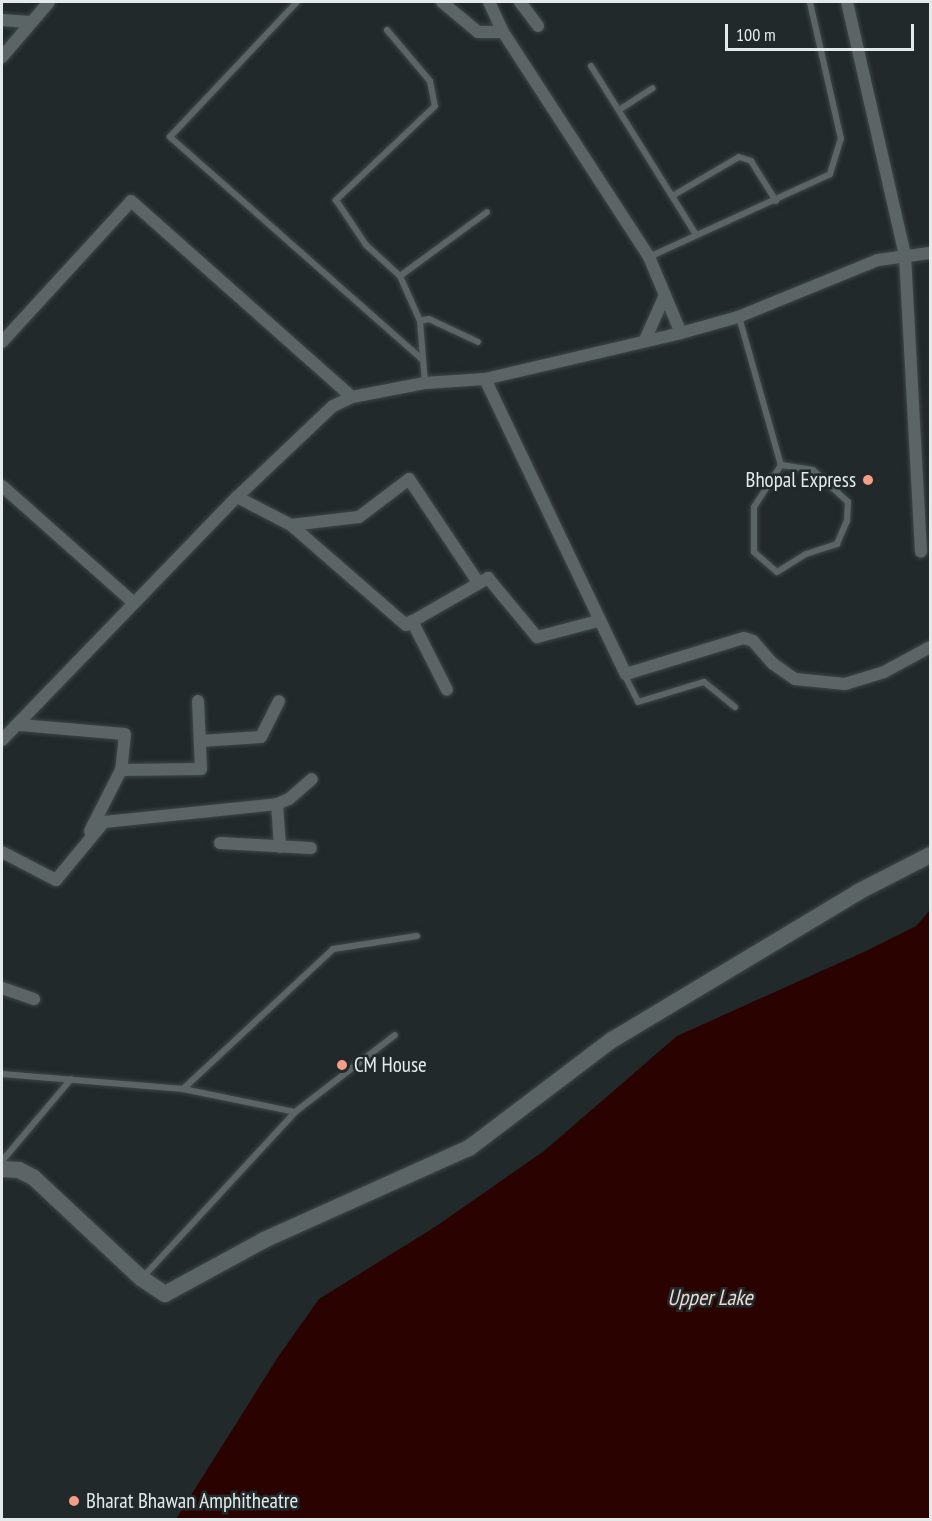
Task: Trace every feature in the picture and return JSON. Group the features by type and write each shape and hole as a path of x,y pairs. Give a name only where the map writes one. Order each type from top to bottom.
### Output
{"street":[{"path":"2,57 49,2"},
{"path":"442,2 478,32 503,32"},
{"path":"520,2 538,26"},
{"path":"847,2 905,256 921,552"},
{"path":"493,4 503,32 649,257 681,333"},
{"path":"2,20 30,22"},
{"path":"2,342 131,201 352,397"},
{"path":"2,740 20,725 237,497 333,406 352,397 425,383 485,379 681,333 738,317 878,260 930,253"},
{"path":"645,340 664,295"},
{"path":"485,379 598,621 626,674 744,638 753,641 772,663 795,679 845,684 884,672 930,647"},
{"path":"291,525 359,517 410,479 478,582"},
{"path":"2,486 134,603"},
{"path":"237,497 291,525 406,624 488,578 537,637 598,621"},
{"path":"412,621 447,690"},
{"path":"121,770 201,769 198,701"},
{"path":"200,741 261,737 279,701"},
{"path":"20,725 125,734 121,770 80,851"},
{"path":"2,852 56,880 104,822 277,804 289,799 312,779"},
{"path":"277,804 280,847"},
{"path":"220,843 311,848"},
{"path":"2,1169 19,1170 33,1177 141,1278 165,1294 264,1240 469,1148 612,1040 858,892 930,855"},
{"path":"2,988 34,999"}],"lane":[{"path":"297,2 170,136 422,359"},
{"path":"649,257 776,201 830,174 841,139 810,2"},
{"path":"387,30 430,81 435,106 336,200 366,245 400,276 420,321 425,383"},
{"path":"591,66 674,195 696,235"},
{"path":"619,110 653,88"},
{"path":"674,195 739,157 751,161 776,201"},
{"path":"400,276 487,212"},
{"path":"738,317 781,465 753,507 754,552 777,572 806,554 837,544 847,521 848,502 813,470 781,465"},
{"path":"420,321 429,319 478,342"},
{"path":"623,671 638,702 704,682 735,707"},
{"path":"183,1089 333,949 417,936"},
{"path":"141,1278 295,1112 395,1035"},
{"path":"2,1074 183,1089 295,1112"},
{"path":"2,1161 71,1078"}],"water":[{"name":"Upper Lake","path":"930,910 930,1519 176,1519 278,1357 319,1299 435,1227 544,1151 677,1036 866,951 916,926"}],"place":[{"name":"Bhopal Express","path":"868,480"},
{"name":"CM House","path":"342,1065"},
{"name":"Bharat Bhawan Amphitheatre","path":"74,1501"}]}
